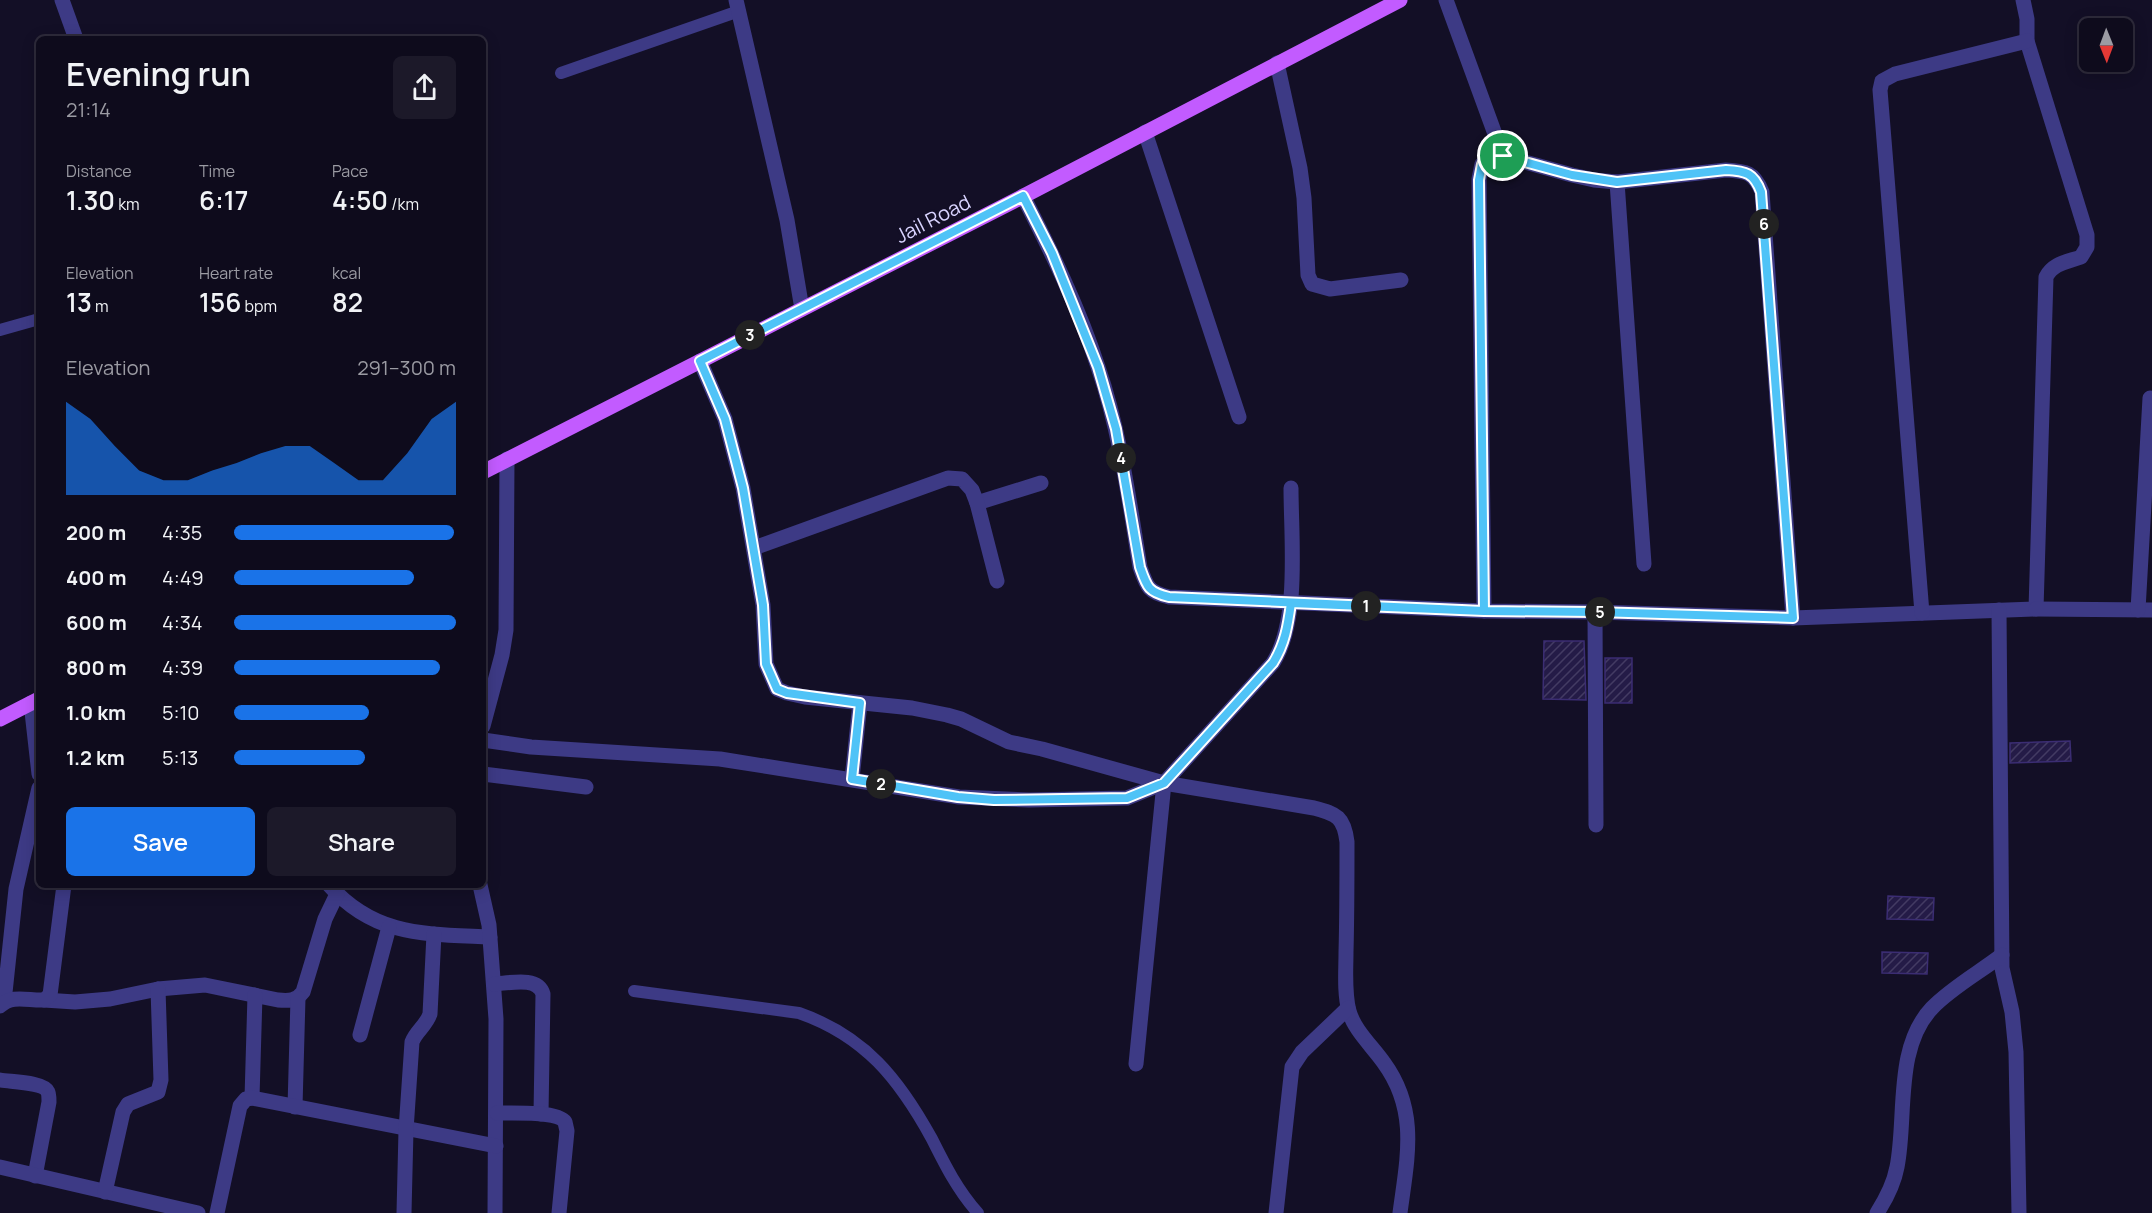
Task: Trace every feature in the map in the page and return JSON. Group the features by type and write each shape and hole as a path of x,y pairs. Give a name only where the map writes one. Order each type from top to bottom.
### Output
{"main road":[{"name":"Jail Road","path":"486,470 1400,0"},
{"path":"0,719 35,701"}],"street":[{"path":"62,0 75,36"},
{"path":"1446,0 1503,156"},
{"path":"2025,1 2027,41 2087,235 2087,247 2082,258 2056,265 2050,269 2046,277 2036,609"},
{"path":"737,5 787,220 802,309"},
{"path":"1922,613 1880,90 1882,81 1895,74 2027,41"},
{"path":"1277,63 1300,168 1308,275 1312,284 1330,290 1401,280"},
{"path":"1145,132 1239,417"},
{"path":"1484,611 1479,180 1482,164 1490,159 1503,156 1572,175 1617,182 1726,170 1743,171 1757,179 1761,192 1793,618"},
{"path":"1617,182 1644,564"},
{"path":"1023,196 1052,253 1098,367 1116,429 1140,567 1146,583 1154,593 1169,597 1484,611 1793,618 2036,609 2145,610 2150,398"},
{"path":"700,361 731,439 743,488 763,605 766,664 777,689 805,697 912,708 947,715 961,719 1009,742 1164,783 1314,808 1333,813 1345,825 1348,1008 1356,1026 1399,1088 1405,1106 1408,1141 1400,1213"},
{"path":"486,715 502,656 506,630 507,459"},
{"path":"754,548 948,478 963,479 972,490 997,581"},
{"path":"976,503 1041,483"},
{"path":"486,740 531,747 720,759 958,797 1018,800 1127,798 1164,783 1273,663 1281,650 1287,632 1291,603 1291,488"},
{"path":"1999,610 2002,968 2012,1012 2016,1052 2019,1213"},
{"path":"1595,612 1596,825"},
{"path":"35,701 36,719"},
{"path":"852,779 860,703"},
{"path":"486,774 586,787"},
{"path":"1136,1064 1164,783"},
{"path":"36,801 16,889 2,1004 14,999 75,1002 110,999 158,989 205,985 289,1001 298,998 303,992 333,889 365,915 389,927 434,934 490,937"},
{"path":"44,1000 50,995 64,888"},
{"path":"481,888 486,907 494,984 497,1113 495,1213"},
{"path":"360,1035 389,927"},
{"path":"404,1213 406,1130 412,1042 415,1034 427,1023 430,1014 434,934"},
{"path":"1877,1213 1893,1182 1897,1167 1904,1082 1911,1047 1921,1023 1932,1008 2002,955"},
{"path":"494,984 528,982 541,987 543,994 541,1114"},
{"path":"105,1192 123,1112 128,1104 158,1092 161,1080 158,989"},
{"path":"252,1098 255,995"},
{"path":"294,1107 298,998"},
{"path":"1276,1213 1292,1067 1302,1052 1348,1008"},
{"path":"0,1080 44,1087 49,1093 35,1176"},
{"path":"217,1213 240,1106 246,1099 252,1098 496,1146"},
{"path":"497,1113 541,1114 559,1117 565,1122 567,1131 559,1213"},
{"path":"0,1167 105,1192 139,1206 198,1213"}],"lane":[{"path":"561,73 737,5"},
{"path":"0,330 36,320"},
{"path":"634,991 799,1013 823,1022 848,1036 877,1061 903,1091 961,1192 978,1213"}],"building":[{"path":"1544,641 1584,641 1586,700 1543,699"},
{"path":"1605,658 1632,658 1632,703 1605,703"},
{"path":"2070,741 2071,761 2010,763 2010,743"},
{"path":"1888,896 1934,898 1933,920 1887,919"},
{"path":"1882,952 1928,953 1927,974 1882,973"}],"route":[{"path":"1503,156 1490,159 1482,164 1479,180 1484,611 1356,606 1291,603 1287,632 1281,650 1273,663 1164,783 1127,798 994,800 958,797 852,779 860,703 787,693 777,689 770,676 766,664 763,605 743,488 725,419 700,361 1023,196 1052,253 1098,367 1116,429 1140,567 1146,583 1154,593 1169,597 1484,611 1742,615 1793,618 1761,192 1757,179 1743,171 1726,170 1617,182 1594,180 1503,156"}]}
